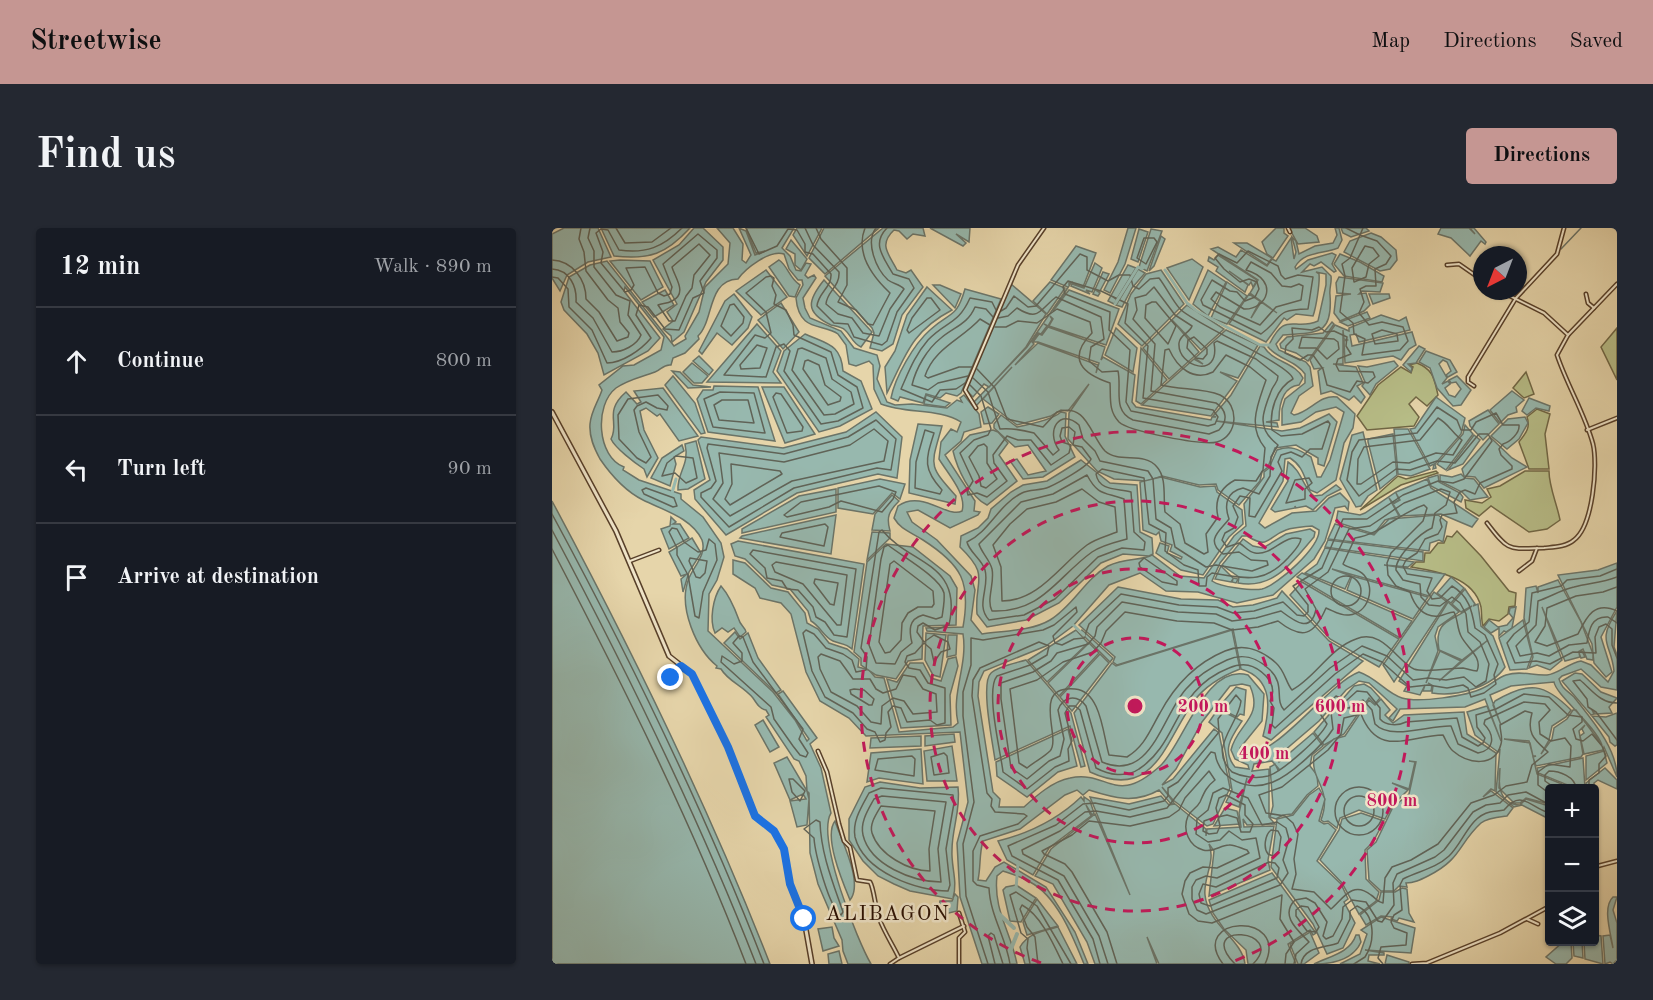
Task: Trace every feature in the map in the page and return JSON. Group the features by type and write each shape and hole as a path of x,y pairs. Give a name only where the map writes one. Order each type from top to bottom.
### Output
{"street":[{"path":"976,407 965,390 979,352 1018,265 1044,228"},
{"path":"1527,286 1555,257 1564,228"},
{"path":"1447,265 1460,264 1473,273"},
{"path":"1487,522 1507,547 1555,548 1571,542 1581,532 1590,506 1596,471 1593,444 1557,356 1568,335 1617,284"},
{"path":"1586,294 1587,301 1594,308"},
{"path":"1474,386 1467,379 1515,300"},
{"path":"1520,300 1544,313 1568,335"},
{"path":"552,412 630,561 669,656 692,674 728,747 755,816 774,831 784,849 790,884 804,919 812,964"},
{"path":"1587,430 1617,418"},
{"path":"1519,571 1532,561 1536,548"},
{"path":"630,561 659,550"},
{"path":"671,678 671,672 681,666"},
{"path":"818,750 827,772 844,841 850,847 857,880 870,882 873,886 873,902 880,922 899,958"},
{"path":"1599,866 1617,861"},
{"path":"1413,964 1427,963 1545,909"},
{"path":"959,912 965,932 959,938 959,964"},
{"path":"1527,919 1538,924"},
{"path":"890,964 964,926"}],"green space":[{"path":"1617,328 1617,380 1601,347"},
{"path":"1417,363 1430,372 1438,395 1427,406 1416,397 1409,404 1419,417 1414,426 1367,430 1357,416 1378,385 1401,367 1411,373 1413,367 1409,365"},
{"path":"1526,372 1534,394 1524,398 1513,388"},
{"path":"1537,409 1550,414 1545,434 1549,469 1529,469 1519,442 1528,428 1527,417"},
{"path":"1436,471 1438,473 1401,485 1360,510 1398,476 1406,479"},
{"path":"1525,471 1549,471 1560,520 1547,529 1529,532 1491,506 1479,516 1466,508 1465,500 1482,503 1491,497 1487,489 1500,486"},
{"path":"1457,531 1509,591 1516,593 1515,606 1509,607 1508,614 1499,621 1489,619 1483,626 1481,607 1477,597 1462,582 1453,577 1411,567 1416,562 1424,562 1425,553 1430,553 1438,543 1444,543 1447,536 1452,537"}],"water":[{"path":"564,228 598,228 611,257 588,262 567,275 560,291 552,278 552,234"},
{"path":"601,228 690,228 665,249 648,256 627,257 614,256"},
{"path":"694,228 703,228 723,247 723,260 706,282 684,332 672,342 671,336 663,329 673,321 667,312 677,304 653,260 679,245"},
{"path":"717,228 733,228 743,244 742,260 746,263 751,255 739,228 746,231 755,255 765,251 756,253 746,228 794,228 782,248 790,256 796,270 801,271 806,263 811,264 805,275 808,278 814,275 816,278 803,298 810,318 841,331 854,348 877,355 880,366 877,379 887,402 895,405 912,404 947,408 957,400 962,402 960,398 964,395 979,414 981,427 964,432 961,441 945,455 975,501 974,511 980,512 950,528 918,510 907,512 912,522 937,540 971,576 975,590 971,620 982,634 1043,624 1066,607 1100,571 1121,561 1152,555 1180,576 1204,578 1234,536 1246,526 1244,504 1264,477 1264,472 1269,468 1277,450 1294,449 1311,457 1317,477 1321,477 1330,460 1344,412 1336,407 1316,412 1301,422 1282,425 1282,409 1285,399 1305,383 1305,374 1268,347 1274,335 1285,325 1309,324 1318,321 1326,285 1326,274 1316,272 1319,274 1319,283 1313,316 1296,314 1287,320 1284,318 1266,342 1229,324 1249,294 1260,301 1251,318 1261,302 1277,313 1250,293 1258,280 1211,249 1218,247 1236,257 1241,250 1267,266 1272,259 1276,261 1291,238 1294,259 1296,252 1292,237 1296,241 1299,254 1315,246 1333,243 1337,235 1335,228 1339,228 1342,240 1338,248 1303,258 1295,267 1296,269 1308,260 1332,253 1336,255 1332,264 1336,271 1334,272 1321,262 1314,266 1310,264 1302,272 1322,267 1331,276 1329,318 1325,325 1314,332 1283,335 1276,344 1279,350 1306,362 1310,367 1313,386 1299,396 1291,413 1294,415 1300,413 1325,398 1337,397 1355,414 1353,428 1344,443 1336,480 1317,493 1310,490 1298,465 1290,458 1285,459 1283,481 1259,523 1265,528 1292,513 1316,511 1329,498 1340,493 1349,502 1348,510 1345,506 1335,508 1325,541 1314,559 1273,595 1237,603 1198,592 1166,591 1140,573 1109,585 1073,626 1046,646 984,671 979,682 978,696 993,792 1000,799 999,807 1024,807 1051,786 1070,778 1083,777 1122,786 1145,778 1169,756 1207,693 1219,681 1233,674 1248,675 1264,694 1262,721 1240,748 1244,754 1257,752 1271,745 1332,690 1359,672 1396,696 1410,699 1443,698 1466,694 1486,687 1506,675 1517,673 1547,675 1581,661 1591,665 1608,682 1614,671 1606,636 1617,611 1614,647 1617,655 1617,690 1601,687 1581,669 1559,679 1602,734 1613,755 1617,777 1604,747 1603,750 1584,754 1580,736 1584,733 1582,729 1585,725 1579,731 1583,754 1581,757 1536,766 1533,758 1537,774 1562,784 1545,784 1545,803 1526,798 1520,803 1514,803 1500,789 1503,797 1513,804 1520,805 1526,799 1545,805 1545,817 1522,805 1514,807 1496,792 1500,749 1498,752 1475,735 1467,712 1487,706 1501,741 1485,699 1465,707 1400,709 1393,721 1389,718 1397,709 1369,683 1359,681 1346,690 1319,721 1277,757 1279,762 1313,733 1323,746 1312,755 1310,766 1317,775 1318,786 1307,795 1292,814 1276,819 1270,817 1273,806 1270,767 1275,764 1272,761 1254,764 1252,771 1269,769 1269,817 1275,824 1247,825 1243,819 1244,827 1274,826 1268,860 1270,870 1209,896 1214,851 1209,844 1211,857 1205,889 1207,906 1238,947 1245,964 1159,964 1147,937 1157,964 1095,964 1087,942 1053,884 1035,876 1051,849 1095,814 1130,895 1090,797 1129,804 1161,796 1169,805 1175,804 1206,829 1206,836 1207,829 1241,827 1239,813 1247,778 1239,807 1226,802 1232,790 1222,733 1209,722 1218,709 1242,721 1228,749 1235,767 1249,769 1248,765 1235,759 1231,750 1234,741 1252,713 1253,697 1250,686 1242,684 1230,686 1202,722 1176,769 1162,785 1173,779 1214,729 1219,733 1230,788 1213,824 1207,826 1173,800 1162,787 1174,803 1171,804 1159,790 1141,797 1124,798 1089,790 1083,795 1077,790 1065,795 1020,829 983,841 978,880 986,881 995,867 1004,862 1046,887 1075,932 1088,964 1084,964 1063,918 1040,888 1027,880 1003,871 997,876 996,888 1000,910 1017,964 982,964 960,897 957,843 968,802 960,732 866,736 849,718 820,701 806,672 791,614 781,603 760,598 755,588 733,574 733,560 745,563 771,588 788,592 805,613 807,623 818,629 829,643 847,649 859,659 858,667 869,670 875,677 884,678 899,732 953,727 958,723 956,712 963,657 963,634 927,631 926,628 963,627 966,598 964,586 961,576 947,558 903,528 894,518 898,506 916,501 949,511 962,511 963,504 959,491 939,459 941,442 951,429 957,432 961,422 943,415 881,404 874,389 873,365 869,361 856,366 849,364 846,345 838,334 812,325 802,317 796,298 803,285 802,280 798,280 789,269 784,254 772,254 752,265 738,279 728,281 721,286 712,302 707,321 698,336 699,339 685,353 673,358 671,365 666,365 616,388 604,406 602,430 608,453 624,467 623,470 639,480 681,494 681,499 703,517 721,543 724,557 717,580 709,594 708,631 773,692 795,720 807,741 809,739 778,694 783,691 817,738 810,744 821,768 831,813 828,826 829,844 834,866 840,890 871,964 848,964 842,940 818,884 810,853 809,793 806,776 799,761 794,759 766,717 769,715 766,710 760,707 721,669 716,668 717,666 702,650 691,627 687,614 686,589 703,550 702,540 684,520 643,500 624,487 600,459 592,442 590,424 602,390 599,385 623,366 634,365 661,350 664,337 625,287 624,291 660,338 648,351 604,375 598,353 587,334 564,310 561,302 569,277 590,265 607,261 674,346 686,339 685,336 699,312 705,287 728,264 730,243","holes":["1312,526 1319,530 1313,546 1306,555 1269,586 1262,589 1244,589 1212,581 1220,563 1242,536 1264,542 1286,530","1554,682 1561,695 1575,710 1567,719 1554,728 1552,739 1541,754 1549,740 1552,726 1566,717 1571,710 1553,694 1536,688 1517,690 1493,704 1490,695 1511,686","1579,714 1598,737 1602,745","1504,739 1529,741 1530,743"]},
{"path":"797,228 822,228 807,256 793,235"},
{"path":"824,228 879,228 825,274 809,258"},
{"path":"883,228 923,228 925,236 913,234 907,239 899,231 894,230 887,240 886,250 897,270 906,273 911,270 923,287 902,315 893,344 882,351 870,348 874,333 872,328 825,276"},
{"path":"930,228 970,228 969,242 956,234 966,243 963,246"},
{"path":"1128,228 1136,228 1125,264 1110,293 1104,290 1118,262"},
{"path":"1276,228 1284,228 1284,233 1288,236 1273,258 1267,254 1262,242"},
{"path":"1289,228 1305,228 1317,236 1319,242 1298,244"},
{"path":"1341,228 1366,228 1369,231 1351,237 1343,233"},
{"path":"1441,228 1469,228 1475,234 1470,228 1474,228 1486,242 1485,244 1481,241 1477,246 1473,246 1470,256 1451,238 1438,234"},
{"path":"1139,229 1148,232 1138,262 1131,259"},
{"path":"1151,229 1162,231 1147,271 1139,267"},
{"path":"1371,233 1381,237 1396,250 1397,260 1390,269 1380,271 1344,252 1350,241"},
{"path":"1161,236 1165,239 1154,266 1149,271"},
{"path":"791,240 807,259 801,270 795,265 795,254 786,249"},
{"path":"1234,243 1247,243 1272,258 1267,265"},
{"path":"1076,246 1096,253 1083,287 1069,282 1071,283 1053,311 1069,290 1119,309 1106,345 1049,326 1053,319 1050,316 1052,319 1048,326 1044,324 1047,326 1041,334 1038,333 1032,342 1034,344 1015,365 1038,343 1098,365 1096,373 1099,363 1038,342 1033,342 1039,334 1042,335 1048,327 1105,347 1101,360 1103,357 1135,375 1132,402 1136,407 1211,420 1212,417 1216,417 1213,416 1231,395 1260,346 1264,347 1273,356 1295,369 1303,378 1299,385 1285,393 1279,420 1266,422 1277,423 1278,427 1216,421 1282,431 1300,428 1329,414 1337,422 1324,466 1318,464 1318,458 1296,445 1275,448 1268,467 1262,472 1260,481 1239,505 1218,490 1216,484 1199,485 1162,476 1147,481 1114,479 1097,471 1068,439 1069,413 1089,384 1068,411 1061,410 1051,416 1017,425 983,399 1012,367 976,406 974,402 1027,347 1068,287 1051,280"},
{"path":"1340,254 1384,276 1382,282 1344,276 1334,264"},
{"path":"1218,255 1257,280 1253,287 1251,282 1249,285 1229,271 1248,285 1245,292 1216,271 1218,267 1208,261 1209,257 1214,260"},
{"path":"1192,259 1203,267 1189,300 1167,268"},
{"path":"779,260 800,285 795,297 789,296 769,267"},
{"path":"610,261 650,261 663,287 641,300"},
{"path":"1095,263 1102,268 1092,292 1086,290 1090,294 1071,286 1072,284 1084,288"},
{"path":"1128,265 1136,268 1117,299 1113,297 1117,300 1114,304 1108,301"},
{"path":"1138,269 1145,273 1132,288 1122,307 1116,305"},
{"path":"766,270 787,297 761,315 736,291"},
{"path":"1161,270 1184,304 1142,346 1118,324 1131,294 1146,274"},
{"path":"1208,270 1226,282 1208,316 1193,304"},
{"path":"1103,272 1109,274 1100,291 1097,291 1100,293 1098,296 1093,294"},
{"path":"1339,277 1383,283 1380,292 1362,291 1359,294 1366,293 1370,305 1364,311 1340,321 1334,313 1336,296 1351,294 1337,293 1336,283"},
{"path":"824,280 872,332 861,347 844,329 822,320 813,310 812,300"},
{"path":"1050,282 1065,288 1047,314 1033,301"},
{"path":"1227,282 1247,296 1227,324 1211,318"},
{"path":"1011,284 1046,314 1026,347 989,387 984,384 973,397 966,390"},
{"path":"933,285 940,285 961,294 955,308"},
{"path":"927,287 952,310 919,335 905,355 887,393 885,367 895,351 907,315"},
{"path":"965,289 1001,299 961,393 957,396 946,393 940,398 926,394 923,403 900,397 898,401 891,398 901,371 912,352 930,330 955,311"},
{"path":"665,290 674,305 654,317 642,302"},
{"path":"734,294 752,317 748,328 732,345 717,333 702,354 699,351 725,301"},
{"path":"1369,294 1389,294 1390,298 1373,304"},
{"path":"781,303 799,332 783,349 758,320"},
{"path":"1187,305 1224,329 1201,350 1172,320 1199,352 1169,379 1143,348"},
{"path":"1367,312 1370,318 1348,326 1340,322"},
{"path":"1381,315 1399,321 1406,317 1410,330 1359,342 1356,334 1350,335 1352,346 1412,332 1416,345 1409,349 1401,360 1393,356 1345,363 1344,341 1347,340 1344,339 1343,330 1343,364 1333,364 1356,367 1363,383 1357,386 1365,397 1361,403 1354,396 1349,400 1331,391 1321,394 1318,371 1322,368 1314,369 1310,360 1335,325 1349,331 1349,328"},
{"path":"1332,322 1334,324 1308,361 1296,353 1281,348 1280,344 1287,337 1323,333"},
{"path":"757,324 781,351 773,372 781,383 707,382"},
{"path":"1116,328 1137,348 1133,372 1105,355"},
{"path":"1226,330 1258,345 1238,378 1220,372 1237,381 1211,416 1142,405 1194,359 1203,364 1195,358"},
{"path":"805,334 836,350 842,362 843,371 861,381 872,409 840,426 819,432 777,371 784,351"},
{"path":"1419,346 1425,349 1416,363 1408,364 1412,368 1411,372 1403,365"},
{"path":"1141,348 1167,380 1141,404 1136,401"},
{"path":"1426,351 1450,360 1457,372 1448,377 1446,375 1451,371 1447,362 1443,360 1439,364 1447,378 1442,384 1448,381 1450,384 1445,388 1449,395 1455,397 1461,389 1456,382 1451,383 1449,380 1457,376 1471,390 1461,405 1453,406 1437,388 1430,368 1419,362"},
{"path":"699,356 713,370 709,375 693,361"},
{"path":"1394,361 1398,366 1376,384 1370,395 1362,386 1365,382 1358,366 1367,367"},
{"path":"692,363 708,376 702,383 694,383 683,372"},
{"path":"672,371 680,372 693,385 711,387 688,388"},
{"path":"673,376 695,403 705,433 701,434 665,385"},
{"path":"714,386 758,387 775,441 708,432 697,399 703,390 713,390"},
{"path":"762,387 784,387 815,434 785,443"},
{"path":"663,388 698,436 679,441 660,414 657,416 646,408 640,411 644,430 658,458 647,477 644,469 621,451 611,439 614,428 614,411 619,399 626,392 637,404 641,402 634,391"},
{"path":"1512,391 1524,400 1516,407 1517,412 1508,415 1500,423 1490,410"},
{"path":"926,395 950,403 945,407 924,404"},
{"path":"1436,397 1465,418 1461,434 1433,469 1434,464 1430,466 1410,429 1415,428"},
{"path":"1529,398 1550,406 1549,411 1536,408 1527,415 1522,411"},
{"path":"988,407 999,414 992,423 984,424 981,412"},
{"path":"1488,410 1499,424 1483,440 1470,426 1469,421"},
{"path":"876,412 902,437 897,478 878,474 797,493 726,535 695,499 694,490 710,480 698,440 701,437 783,448 846,432"},
{"path":"1061,412 1066,413 1065,436 1075,457 1043,477 1023,479 1010,461 1017,459 1028,475 1046,471 1028,445 1015,447 994,428 994,424 1001,415 1017,427"},
{"path":"1525,417 1528,423 1519,439 1507,449 1491,436 1508,419"},
{"path":"918,424 942,426 935,449 934,464 940,477 956,496 955,504 909,493 910,460"},
{"path":"1465,425 1473,434 1446,470 1437,464 1463,434"},
{"path":"1394,429 1408,429 1430,469 1411,476 1398,474"},
{"path":"993,430 1008,443 999,455 1017,481 987,505 970,489 953,451 970,435"},
{"path":"1363,432 1377,490 1368,496 1361,506 1356,507 1340,479 1352,435"},
{"path":"1393,434 1397,475 1380,489 1368,439"},
{"path":"1474,435 1480,440 1463,464 1448,470"},
{"path":"1490,437 1512,458 1527,467 1484,488 1475,477 1464,476 1462,469"},
{"path":"696,441 705,479 688,489 678,490 679,478 686,458 685,444"},
{"path":"682,445 684,451 674,457 676,464 670,486 651,478 662,458"},
{"path":"1081,460 1110,483 1137,485 1140,532 1152,538 1153,554 1149,556 1123,554 1101,563 1059,603 1026,620 987,627 977,614 978,572 970,557 960,547 961,536 978,528 988,518 991,509 1011,492 1023,485 1047,481"},
{"path":"1288,462 1314,496 1322,495 1336,485 1341,489 1327,496 1313,510 1306,506 1296,508 1295,506 1295,508 1275,512 1271,509 1288,481 1286,477"},
{"path":"1461,474 1465,478 1474,479 1488,497 1470,500 1462,492 1440,481 1440,475 1452,477"},
{"path":"1438,475 1439,482 1460,493 1463,497 1461,502 1431,486 1428,478"},
{"path":"1161,477 1200,487 1215,486 1217,492 1242,510 1243,524 1229,537 1203,575 1181,570 1156,553 1160,543 1169,546 1167,553 1181,559 1182,557 1170,551 1172,545 1161,541 1159,532 1156,535 1143,530 1140,482"},
{"path":"880,479 905,484 900,499 892,493 873,514 838,508 838,488"},
{"path":"1427,479 1431,488 1478,519 1472,527 1441,514 1400,516 1393,504 1400,500 1396,493 1399,500 1393,503 1389,498 1399,516 1385,520 1374,534 1336,522 1338,511 1360,515 1396,492"},
{"path":"836,489 836,512 742,533 742,529 799,496"},
{"path":"892,495 899,501 889,514 890,531 872,530 875,514"},
{"path":"552,501 612,615 695,787 770,964 552,964"},
{"path":"836,515 831,554 740,538 742,536"},
{"path":"1438,515 1447,522 1443,542 1439,540 1430,543 1429,551 1328,539 1335,524 1374,535 1389,519"},
{"path":"671,517 676,522 673,524 680,524 689,538 669,549 661,529 670,526"},
{"path":"1310,529 1315,532 1314,537 1282,572 1272,578 1251,584 1238,583 1239,577 1222,565 1243,539 1253,546 1263,548 1286,534"},
{"path":"872,532 890,533 890,538 867,560"},
{"path":"692,538 701,553 689,572 683,592 681,579 687,574 681,576 669,552"},
{"path":"1328,540 1423,552 1423,561 1325,547"},
{"path":"738,541 864,564 852,649 827,637 811,621 808,611 790,589 772,585 745,559 735,556 731,544"},
{"path":"886,544 913,547 950,576 957,588 956,625 923,626 922,659 908,661 896,679 876,675 861,665 861,658 854,652 867,562"},
{"path":"1325,548 1414,562 1408,567 1384,565 1445,574 1429,596 1332,569 1351,576 1345,589 1305,573 1317,564"},
{"path":"1617,563 1617,607 1601,637 1612,672 1606,677 1594,663 1592,644 1558,575 1598,570"},
{"path":"1221,566 1233,578 1238,579 1236,583 1232,582 1233,579 1231,582 1215,579"},
{"path":"1302,573 1412,621 1400,638 1297,577"},
{"path":"1352,576 1428,597 1413,619 1347,590"},
{"path":"1451,577 1464,588 1451,603 1437,593"},
{"path":"1558,580 1581,622 1593,654 1593,660 1587,659 1583,649 1578,652 1582,651 1585,657 1581,658 1579,653 1580,657 1565,661 1542,607 1562,660 1550,670 1537,665 1529,668 1533,657 1524,618 1526,588 1536,586 1538,593 1538,587"},
{"path":"1302,582 1399,639 1379,667 1330,639 1290,595"},
{"path":"721,586 746,632 740,637 734,628 728,632 722,628 715,633 713,628 713,609"},
{"path":"1118,587 1181,599 1218,600 1233,607 1253,605 1277,598 1282,591 1329,641 1363,661 1271,740 1263,736 1268,706 1264,687 1252,674 1241,669 1233,629 1117,665 1113,662 1115,657 1079,625"},
{"path":"1465,589 1475,604 1473,606 1478,604 1481,626 1493,636 1505,667 1492,680 1463,692 1432,693 1433,686 1428,683 1432,686 1431,691 1423,691 1425,685 1420,695 1404,691 1407,686 1399,681 1448,602 1459,612 1438,627 1435,636 1438,651 1426,683 1440,651 1461,661 1439,681 1488,640 1462,660 1439,650 1439,632 1442,626 1472,606 1461,612 1452,604"},
{"path":"1434,592 1447,602 1394,682 1383,665"},
{"path":"1516,607 1512,628 1506,632 1504,631 1499,636 1499,628 1491,633 1484,627 1489,620 1498,627 1507,625 1513,618 1509,613 1510,608"},
{"path":"1523,620 1532,655 1527,669 1510,670 1499,638"},
{"path":"1076,630 1088,643 1047,682 1028,660"},
{"path":"1082,630 1113,658 1110,662 1081,633"},
{"path":"1232,630 1240,669 1215,682 1199,695 1156,763 1144,773 1130,779 1112,779 1090,772 1074,713 1112,663 1116,666"},
{"path":"735,632 740,639 748,633 758,658 781,690 776,693 724,643"},
{"path":"926,633 946,635 940,677 933,675 925,660"},
{"path":"948,635 957,635 956,655 947,657"},
{"path":"1089,643 1099,653 1059,696 1048,683"},
{"path":"1100,654 1109,663 1072,711 1060,697"},
{"path":"956,657 958,666 950,695 951,725 901,728 887,679 897,682 910,663 923,663 931,678 941,681 948,659"},
{"path":"1026,660 1071,713 1085,766 1081,767 1070,726 995,760 987,701 988,679 991,673 998,668"},
{"path":"1575,673 1582,674 1601,692 1617,698 1609,707 1612,713 1595,714 1592,710 1594,714 1591,715 1562,681"},
{"path":"1364,684 1380,698 1375,704 1369,698 1344,734 1324,745 1314,732 1354,686"},
{"path":"1236,687 1246,690 1244,715 1240,714 1237,717 1218,708"},
{"path":"1381,699 1390,710 1385,715 1393,723 1404,715 1464,712 1467,734 1496,753 1495,791 1491,789 1483,797 1491,791 1513,808 1507,816 1481,823 1454,857 1439,870 1420,880 1406,883 1407,887 1399,886 1394,891 1381,891 1369,880 1367,850 1376,842 1393,807 1409,794 1416,762 1409,761 1415,762 1409,789 1392,783 1408,790 1392,806 1385,819 1359,810 1340,818 1337,828 1328,821 1321,820 1324,809 1323,792 1314,765 1314,756 1334,739 1345,736 1369,700 1375,705"},
{"path":"1617,713 1617,745 1615,746 1592,716 1606,717"},
{"path":"763,720 779,747 770,752 755,725"},
{"path":"1068,729 1077,766 1058,772 1027,797 997,776 996,762"},
{"path":"954,734 955,742 925,746 925,736"},
{"path":"921,736 921,746 870,748 871,738"},
{"path":"952,746 957,781 927,781 924,751"},
{"path":"921,749 923,784 879,778 867,782 871,753"},
{"path":"1604,751 1607,763 1586,780 1586,756"},
{"path":"787,757 807,791 809,799 807,825 797,827 790,801 806,799 803,794 790,800 774,763"},
{"path":"1583,758 1585,784 1566,784 1538,773 1537,768"},
{"path":"1605,768 1617,780 1617,789 1598,780 1594,784 1586,783"},
{"path":"880,782 920,788 958,787 952,850 955,886 953,898 955,894 958,897 957,911 937,916 940,901 952,901 953,899 910,891 878,876 863,861 849,840 849,819 865,787"},
{"path":"1319,788 1325,799 1319,821 1324,824 1328,823 1336,830 1317,861 1341,884 1348,899 1344,902 1355,923 1343,948 1327,954 1313,924 1271,867 1277,819 1293,815 1309,795"},
{"path":"1081,797 1084,801 1084,797 1090,801 1094,813 1092,815 1086,805 1091,816 1049,848 1033,875 1007,860 998,841 1042,825"},
{"path":"1225,808 1237,811 1240,824 1214,826"},
{"path":"1361,813 1384,821 1373,842 1365,850 1366,879 1379,892 1376,901 1359,914 1342,883 1320,860 1339,830 1342,819"},
{"path":"835,821 853,873 854,893 850,900 833,848 831,837"},
{"path":"1272,873 1316,933 1313,935 1310,930 1288,944 1296,964 1248,964 1246,950 1224,929 1213,913 1209,900"},
{"path":"1016,885 1036,898 1021,922 1010,921 1003,890"},
{"path":"1402,888 1407,889 1409,913 1414,922 1399,918 1397,921 1391,919 1392,917 1381,916 1366,925 1360,915 1379,900 1381,892 1395,892"},
{"path":"1613,897 1617,897 1613,910 1617,923 1617,960 1613,964 1610,962 1605,964 1603,936 1610,935 1613,948 1608,907"},
{"path":"1037,899 1058,926 1027,935 1023,922"},
{"path":"1381,917 1415,928 1411,953 1365,950 1384,953 1384,955 1369,955 1368,961 1380,964 1340,964 1360,954 1367,934 1361,930"},
{"path":"832,927 834,938 839,946 823,951 818,929"},
{"path":"1058,927 1077,964 1025,964 1020,947 1023,942 1036,933"},
{"path":"1310,932 1319,953 1304,964 1298,964 1290,944"},
{"path":"1356,935 1359,935 1361,942 1353,953 1335,962 1314,964 1344,950"},
{"path":"1599,936 1601,936 1603,964 1585,959 1584,946 1599,946"},
{"path":"1558,946 1571,946 1572,958 1566,964 1556,964 1546,957"},
{"path":"1573,946 1582,946 1583,958 1574,956"},
{"path":"839,951 842,964 829,964 828,954"},
{"path":"1387,955 1409,962 1409,964 1385,964"}],"waterway":[{"path":"1561,249 1581,228"},
{"path":"1115,304 1138,267 1142,269 1144,266"},
{"path":"1165,270 1187,303 1197,311 1260,345 1273,345"},
{"path":"672,493 676,479"},
{"path":"1071,623 1084,635"},
{"path":"1016,889 1018,863"},
{"path":"998,913 1014,928"},
{"path":"1011,949 1017,934"}],"district":[{"name":"ALIBAGON","path":"888,913"}],"route":[{"path":"671,678 671,672 681,666 692,674 728,747 737,775 747,790 755,816 774,831 784,849 790,884 804,919"}]}
